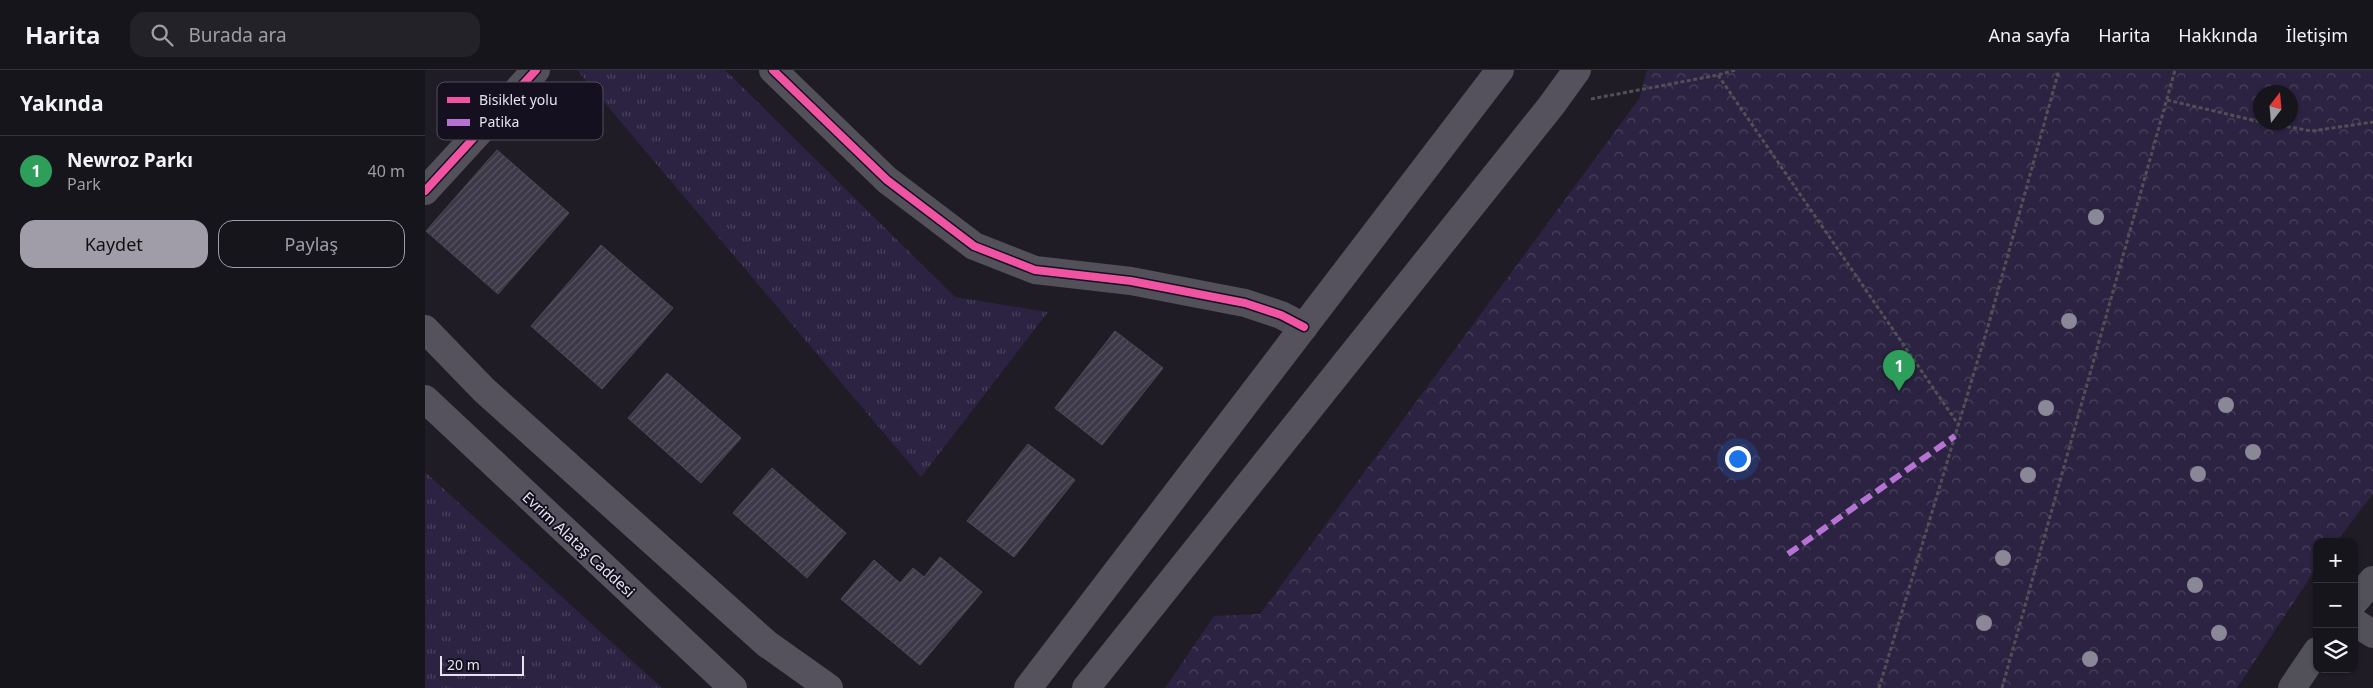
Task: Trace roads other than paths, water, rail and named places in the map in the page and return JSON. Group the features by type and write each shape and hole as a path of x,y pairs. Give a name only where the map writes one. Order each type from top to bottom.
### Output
{"main road":[{"path":"1028,688 1500,70"},
{"path":"1086,688 1551,106 1577,70"},
{"path":"425,329 484,390 767,644 829,688"},
{"name":"Evrim Alataş Caddesi","path":"425,399 733,688"}],"street":[{"path":"525,82 536,70"},
{"path":"773,70 887,180 974,246 1035,270 1131,281 1245,303 1281,316 1304,328"},
{"path":"425,191 472,140"},
{"path":"2358,597 2373,580"},
{"path":"2358,625 2373,634"},
{"path":"2292,688 2313,657"}],"place":[{"name":"Newroz Parkı","path":"1899,391"}]}
